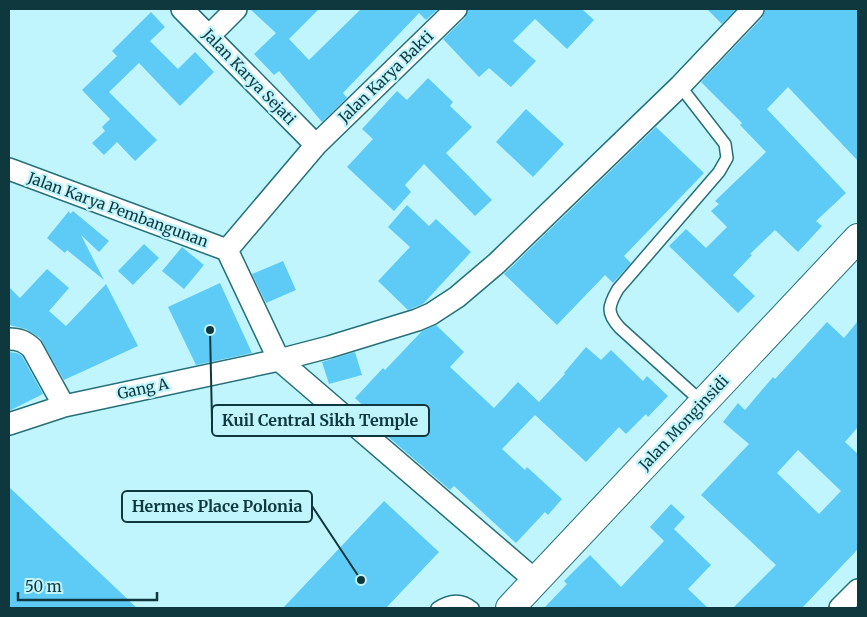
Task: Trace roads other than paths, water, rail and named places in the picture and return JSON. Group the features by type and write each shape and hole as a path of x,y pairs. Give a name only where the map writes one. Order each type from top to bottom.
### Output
{"main road":[{"name":"Jalan Monginsidi","path":"510,608 858,238"}],"street":[{"name":"Jalan Karya Sejati","path":"182,9 316,145"},
{"path":"209,36 236,9"},
{"name":"Jalan Karya Bakti","path":"227,250 316,145 456,9"},
{"name":"Gang A","path":"9,424 64,406 279,360 417,320 444,306 497,263 680,86 753,9"},
{"name":"Jalan Karya Pembangunan","path":"9,169 227,250"},
{"path":"227,250 279,360 536,581"},
{"path":"9,339 19,339 26,342 32,348 64,406"},
{"path":"840,608 858,590"}],"lane":[{"path":"680,86 725,144 727,158 719,172 618,289 609,310 610,315 620,328 703,403"},
{"path":"437,608 445,603 458,601 473,608"}],"place":[{"name":"Kuil Central Sikh Temple","path":"210,330"},
{"name":"Hermes Place Polonia","path":"361,580"}]}
